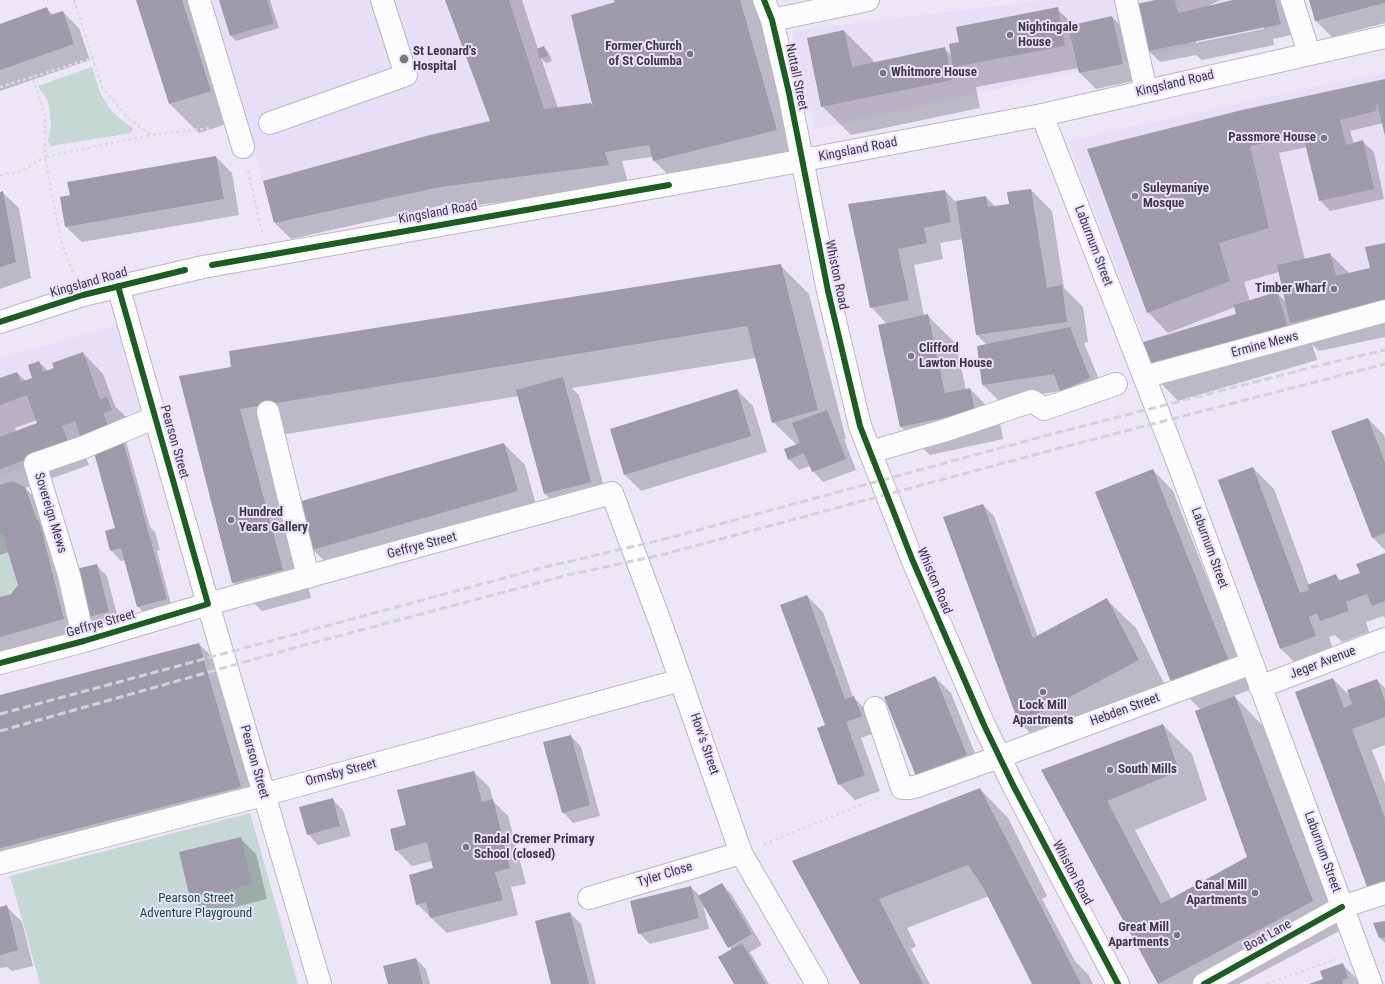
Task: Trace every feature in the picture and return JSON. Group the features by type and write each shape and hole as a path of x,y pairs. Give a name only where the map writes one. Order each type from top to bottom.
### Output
{"main road":[{"path":"199,0 243,147"},
{"path":"270,123 406,75 382,0"},
{"name":"Nuttall Street","path":"802,160 789,93 768,10 868,0"},
{"path":"1126,0 1146,91"},
{"path":"1292,0 1308,53"},
{"name":"Kingsland Road","path":"0,322 82,295 266,254 802,160 1042,115 1308,53 1385,37"},
{"name":"Laburnum Street","path":"1042,115 1144,377 1371,984"},
{"name":"Whiston Road","path":"802,160 826,283 860,426 912,559 999,757 1118,984"},
{"name":"Pearson Street","path":"118,286 208,604 320,984"},
{"name":"Ermine Mews","path":"1144,377 1385,311"},
{"path":"870,452 943,431 1032,401 1044,409 1116,384"},
{"path":"268,412 308,577"},
{"name":"Sovereign Mews","path":"84,641 69,575 35,464 84,447 156,416"},
{"name":"Geffrye Street","path":"0,662 84,641 208,604 612,493"},
{"name":"How's Street","path":"612,493 681,680 741,853 817,984"},
{"name":"Jeger Avenue","path":"1260,687 1385,639"},
{"name":"Hebden Street","path":"902,788 918,786 1252,663"},
{"name":"Ormsby Street","path":"0,863 264,795 681,680"},
{"path":"876,708 902,788"},
{"name":"Tyler Close","path":"589,898 741,853"},
{"name":"Boat Lane","path":"1204,984 1342,907 1385,893"}],"path":[{"path":"74,0 102,87 128,118 151,135"},
{"path":"0,87 93,58"},
{"path":"32,76 45,114 45,157 60,241 82,295"},
{"path":"0,175 19,172 45,157 151,135 236,125"},
{"path":"243,147 266,254"},
{"path":"741,853 902,788"},
{"path":"1267,984 1359,950"}],"shaded area":[{"name":"St Leonard's Hospital","path":"210,0 614,0 615,2 571,16 591,103 609,165 440,187 426,136 263,181"},
{"path":"1044,0 1268,0 1279,27 815,129 792,31"},
{"path":"1385,72 1385,318 1156,371 1068,141"},
{"path":"118,325 143,424 0,477 0,358"}],"green space":[{"path":"92,67 100,93 110,109 120,119 133,128 131,133 51,146 48,141 51,125 48,101 38,86"},
{"path":"0,534 3,536 18,585 11,594 0,597"},
{"name":"Pearson Street Adventure Playground","path":"250,813 298,984 40,984 10,876"}],"building":[{"path":"136,0 182,0 211,91 169,104"},
{"path":"219,0 267,0 274,23 230,36"},
{"path":"445,0 509,0 544,109 591,103 593,108 571,15 615,2 614,0 740,0 777,130 653,161 649,145 605,152 609,165 440,187 274,223 263,181 426,136 490,121"},
{"path":"1156,0 1175,0 1178,13 1233,0 1275,0 1281,24 1148,51 1136,4"},
{"path":"1309,0 1385,0 1385,3 1315,21"},
{"path":"47,7 50,15 63,11 74,44 0,70 0,24"},
{"name":"Nightingale House","path":"1058,7 1065,46 953,67 949,44 959,42 956,27"},
{"path":"1112,16 1123,64 1079,73 1068,26"},
{"name":"Whitmore House","path":"844,30 852,67 945,47 952,80 821,107 807,38"},
{"path":"544,46 548,56 540,58 537,49"},
{"path":"1385,79 1385,136 1377,102 1376,111 1340,120 1346,145 1363,140 1374,189 1319,201 1303,135 1250,146 1269,228 1219,243 1230,281 1147,313 1087,149 1242,110"},
{"path":"216,156 224,199 65,227 60,197 70,195 67,182"},
{"path":"1031,189 1047,288 1062,285 1067,322 976,335 956,201 986,196 988,207 1009,204 1007,192"},
{"path":"945,190 951,222 924,228 927,243 898,249 909,300 870,308 848,204"},
{"path":"3,191 16,262 0,267 0,192"},
{"name":"Timber Wharf","path":"1385,243 1385,302 1290,323 1277,265 1330,253 1336,276 1370,268 1365,247"},
{"path":"781,264 818,410 772,423 747,326 240,409 283,570 232,583 179,376 231,367 229,351"},
{"name":"Timber Wharf","path":"1277,292 1289,331 1149,372 1140,343 1236,314 1234,305"},
{"name":"Clifford Lawton House","path":"928,314 945,393 970,388 975,411 900,427 878,325"},
{"path":"1070,327 1090,378 1060,391 1054,374 982,385 977,346"},
{"path":"83,352 100,399 107,397 112,410 103,413 109,428 81,438 75,421 62,426 69,444 0,469 0,437 37,423 27,395 0,405 0,378 17,372 21,382 32,378 28,365 39,361 43,372 54,368 52,363"},
{"path":"563,377 591,482 544,494 516,390"},
{"path":"737,389 751,436 624,475 610,429"},
{"path":"827,410 846,459 812,472 804,453 788,460 784,449 800,443 792,423"},
{"path":"1368,418 1385,463 1385,533 1372,538 1331,431"},
{"path":"123,441 167,599 137,607 121,548 110,551 105,531 115,528 93,449"},
{"path":"504,443 518,491 312,550 298,502"},
{"path":"1253,467 1300,593 1309,590 1307,585 1336,574 1338,581 1360,573 1356,564 1385,553 1385,601 1372,606 1367,594 1346,602 1349,611 1320,621 1317,613 1309,617 1316,636 1280,649 1218,480"},
{"path":"1153,469 1228,659 1171,682 1095,492"},
{"path":"12,481 25,487 37,520 39,520 64,619 0,637 0,597 11,594 18,585 3,536 0,534 0,485"},
{"path":"983,504 1033,638 1107,598 1139,660 1019,724 943,517"},
{"path":"97,564 109,612 84,618 72,570"},
{"path":"807,595 845,699 854,696 862,716 846,722 865,775 838,785 817,728 825,725 780,605"},
{"path":"199,643 241,787 0,848 0,695"},
{"path":"935,676 967,755 916,776 884,697"},
{"path":"1333,678 1344,708 1352,704 1347,690 1377,679 1385,701 1385,717 1352,729 1385,818 1385,886 1369,892 1295,692"},
{"path":"1235,696 1313,901 1158,984 1041,770 1163,724 1179,771 1107,801 1161,904 1247,857 1195,711"},
{"path":"571,735 590,805 562,813 543,742"},
{"name":"Randal Cremer Primary School (closed)","path":"474,771 482,802 493,799 510,868 495,872 503,900 430,918 426,902 416,905 409,875 433,868 427,842 395,851 390,829 406,825 397,790"},
{"path":"980,788 1081,984 1032,984 983,887 968,865 879,899 923,984 860,984 792,861"},
{"path":"333,798 340,826 307,835 299,807"},
{"path":"241,837 252,884 190,898 179,852"},
{"path":"722,883 752,934 728,948 698,896"},
{"path":"691,886 699,918 638,934 630,901"},
{"path":"7,905 18,950 0,955 0,907"},
{"path":"570,912 589,984 551,984 535,921"},
{"path":"1385,921 1385,937 1379,938 1373,923"},
{"path":"742,943 766,984 734,984 718,957"},
{"path":"416,958 423,984 388,984 383,966"},
{"path":"1343,963 1348,978 1342,980 1343,984 1309,984 1323,979 1320,971"}],"railway":[{"path":"0,714 545,567 661,540 1052,434 1385,350"},
{"path":"0,731 301,646 568,575 665,554 1056,449 1385,364"}],"cycle path":[{"path":"764,0 772,20 789,93 828,291 860,426 912,559 984,725 1013,785 1118,984"},
{"path":"212,265 669,185"},
{"path":"0,322 83,295 185,270"},
{"path":"0,663 84,641 208,604 118,286"},
{"path":"1204,984 1342,907"}],"place":[{"name":"Nightingale House","path":"1010,35"},
{"name":"Former Church of St Columba","path":"690,54"},
{"name":"St Leonard's Hospital","path":"404,59"},
{"name":"Whitmore House","path":"883,73"},
{"name":"Passmore House","path":"1324,138"},
{"name":"Suleymaniye Mosque","path":"1135,196"},
{"name":"Timber Wharf","path":"1334,289"},
{"name":"Clifford Lawton House","path":"911,356"},
{"name":"Hundred Years Gallery","path":"231,520"},
{"name":"Lock Mill Apartments","path":"1043,692"},
{"name":"South Mills","path":"1110,770"},
{"name":"Randal Cremer Primary School (closed)","path":"466,847"},
{"name":"Canal Mill Apartments","path":"1255,893"},
{"name":"Great Mill Apartments","path":"1177,935"}]}
